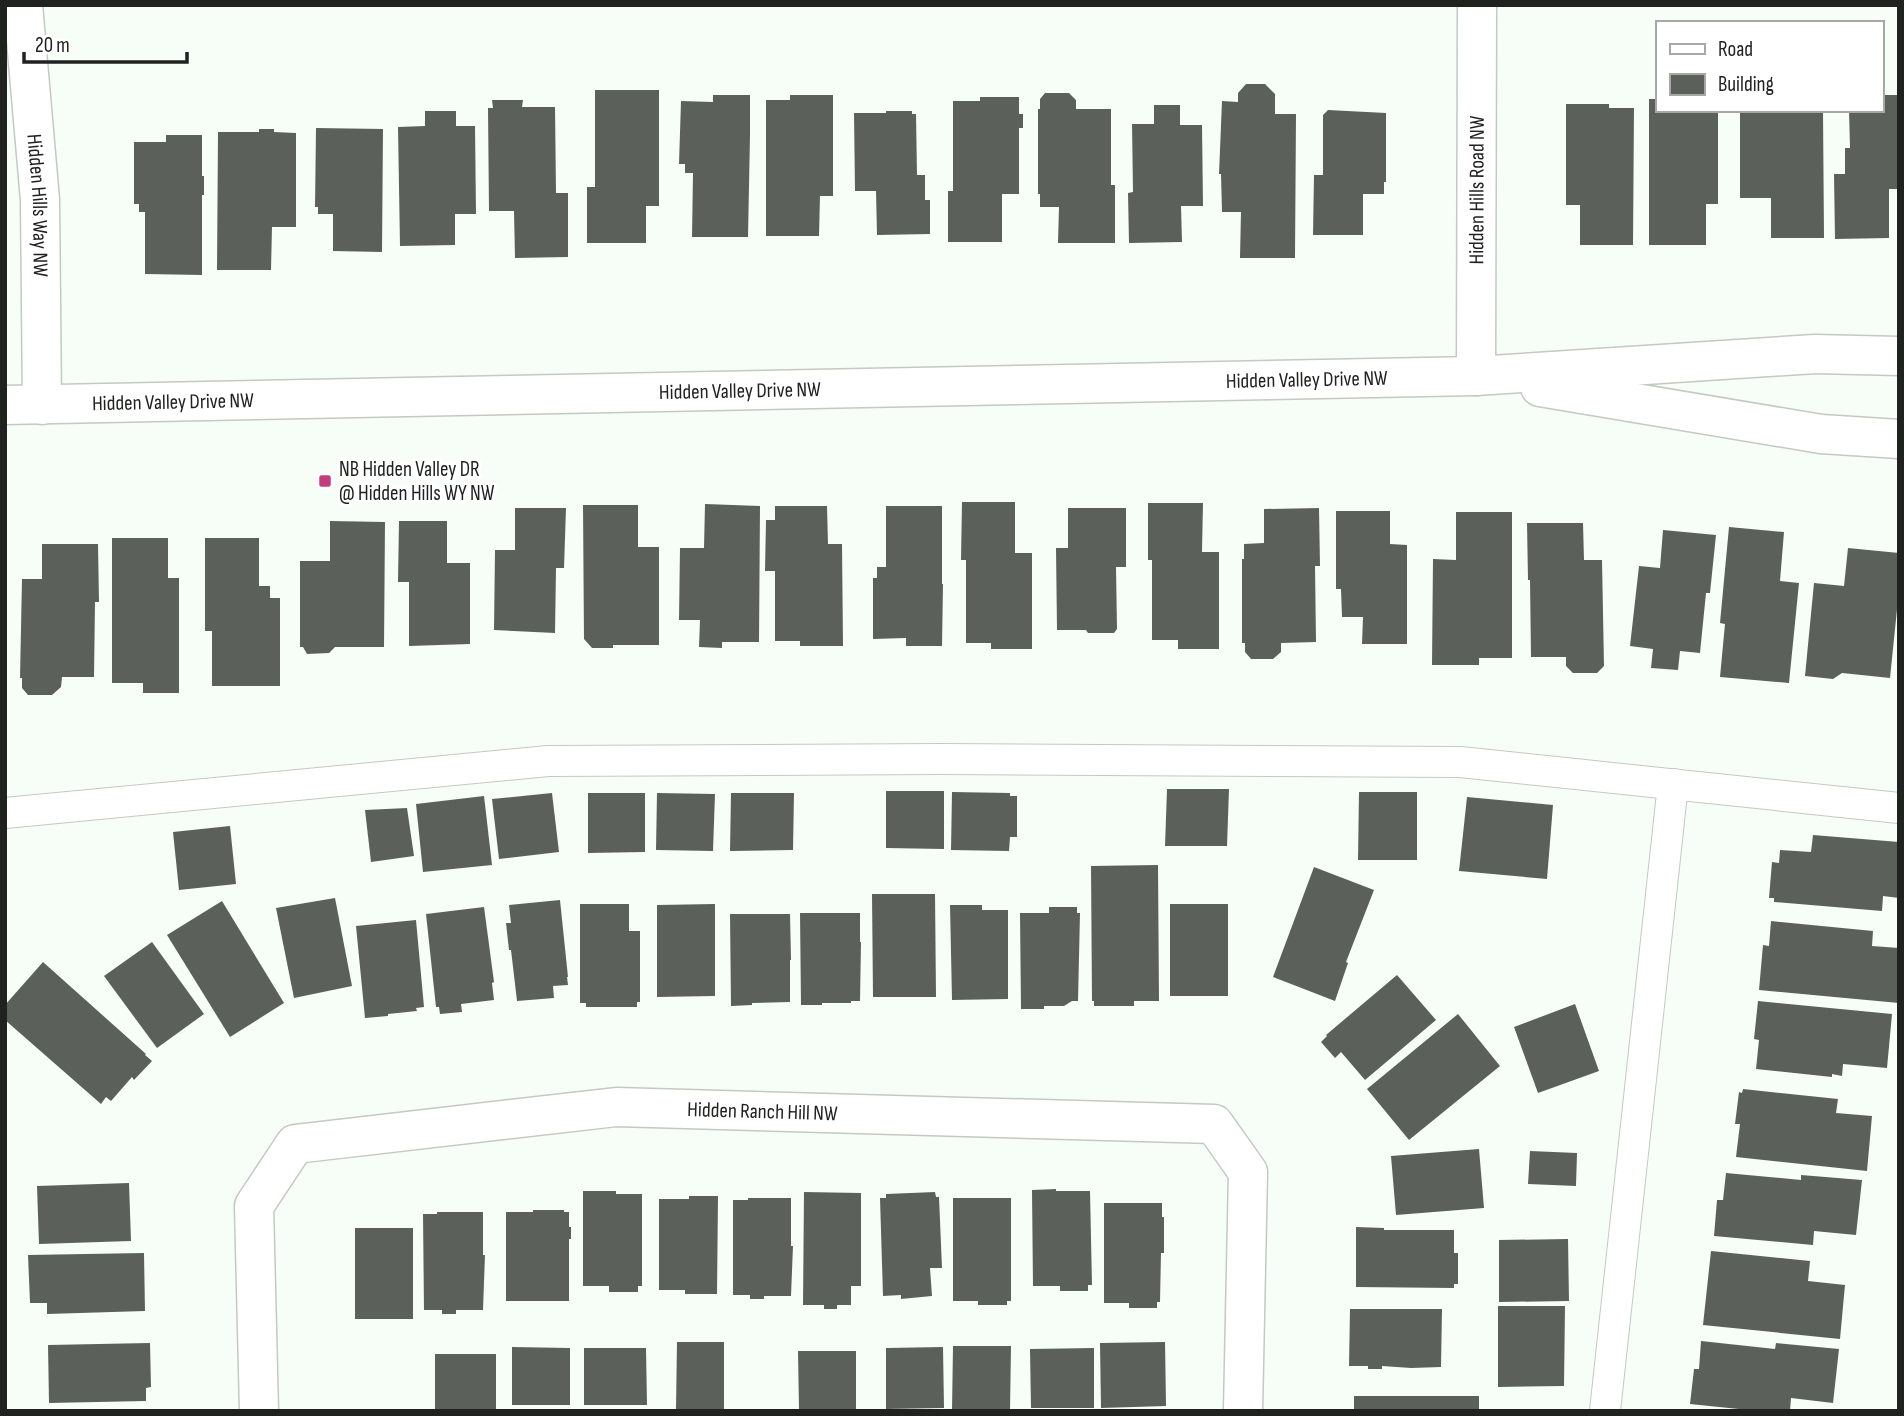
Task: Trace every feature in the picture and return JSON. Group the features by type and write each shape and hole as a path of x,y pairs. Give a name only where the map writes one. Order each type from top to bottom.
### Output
{"street":[{"name":"Hidden Hills Way NW","path":"23,405 40,200 24,5"},
{"name":"Hidden Hills Road NW","path":"1476,376 1477,5"},
{"name":"Hidden Valley Drive NW","path":"23,405 1476,376 1815,354 1899,356"},
{"name":"Hidden Valley Drive NW","path":"1476,376 1821,434 1899,439"},
{"name":"Hidden Ranch Hill NW","path":"259,1411 254,1206 295,1144 616,1107 1214,1124 1248,1172 1243,1411"}],"lane":[{"path":"5,813 548,761 942,758 1460,762 1899,808"},
{"path":"1605,1411 1673,784"}],"building":[{"path":"1246,84 1265,84 1275,94 1275,114 1296,114 1295,258 1240,258 1241,212 1222,212 1219,174 1222,101 1238,102 1238,93"},
{"path":"595,90 659,90 659,206 646,206 646,243 587,243 587,187 595,187"},
{"path":"1045,93 1069,93 1076,100 1076,109 1111,109 1111,185 1115,185 1115,243 1058,243 1059,207 1040,207 1038,109 1040,99"},
{"path":"713,95 750,95 748,237 692,237 693,173 685,173 685,164 679,164 681,101 713,102"},
{"path":"790,95 833,95 833,196 820,196 819,236 766,236 766,100 790,100"},
{"path":"1883,95 1899,95 1899,189 1889,189 1889,238 1835,239 1834,174 1845,174 1845,148 1850,148 1849,112 1883,112"},
{"path":"980,97 1019,97 1019,114 1023,114 1023,128 1019,128 1019,194 1002,194 1002,242 948,242 948,191 953,191 953,101 980,101"},
{"path":"1649,99 1656,99 1656,112 1718,112 1718,204 1706,204 1706,245 1649,245"},
{"path":"492,100 523,100 522,107 555,107 556,193 568,193 568,257 515,258 514,211 489,211 488,108 493,108"},
{"path":"1566,104 1609,104 1609,108 1634,108 1633,245 1580,245 1580,205 1566,205"},
{"path":"1154,105 1180,105 1180,125 1202,125 1203,206 1181,206 1182,242 1129,243 1128,193 1133,192 1132,124 1154,124"},
{"path":"1328,110 1386,113 1384,194 1363,194 1363,235 1313,235 1314,175 1323,175 1323,115"},
{"path":"425,111 456,111 456,126 475,126 476,214 455,214 455,245 400,246 398,127 425,126"},
{"path":"912,111 912,114 916,114 917,175 925,175 925,200 930,200 930,234 877,235 876,191 855,191 854,113"},
{"path":"1740,112 1823,112 1824,238 1771,238 1771,198 1740,198"},
{"path":"316,128 383,129 382,252 333,251 333,214 318,214 318,207 315,207"},
{"path":"259,129 296,133 296,227 272,227 271,270 217,270 218,132 259,132"},
{"path":"166,135 202,135 202,275 145,274 145,212 139,212 139,204 134,204 134,142 166,142"},
{"path":"962,502 1015,502 1015,553 1032,553 1032,649 991,649 991,643 966,643 966,560 961,560"},
{"path":"1148,503 1203,503 1202,552 1219,552 1219,649 1178,649 1178,640 1152,640 1152,560 1148,560"},
{"path":"705,504 760,506 759,642 722,642 722,648 699,647 700,620 679,620 680,548 704,548"},
{"path":"583,505 638,505 638,547 659,547 659,645 592,648 584,639"},
{"path":"775,506 827,506 828,544 842,544 843,646 800,646 800,641 775,641 775,571 765,571 766,520 775,520"},
{"path":"886,506 942,506 942,646 906,646 906,638 873,639 873,578 877,578 877,567 886,567"},
{"path":"515,508 566,508 564,568 556,568 555,633 494,630 495,550 515,550"},
{"path":"1068,508 1126,508 1126,567 1116,567 1117,629 1114,633 1057,630 1056,548 1068,548"},
{"path":"1319,508 1320,566 1315,566 1316,642 1281,643 1281,652 1273,659 1251,659 1245,652 1245,643 1242,643 1244,544 1264,543 1264,509"},
{"path":"1336,511 1390,511 1390,544 1407,545 1407,644 1362,644 1363,617 1342,617 1341,589 1336,589"},
{"path":"1456,512 1512,512 1512,658 1479,658 1479,665 1432,665 1433,559 1456,560"},
{"path":"330,521 385,522 384,647 335,647 329,653 307,654 303,647 300,647 300,561 330,561"},
{"path":"399,521 447,521 447,563 470,563 470,644 409,646 409,582 398,582"},
{"path":"1527,523 1583,523 1584,560 1602,560 1604,666 1597,673 1573,673 1566,666 1566,657 1531,657"},
{"path":"1729,527 1784,532 1780,581 1799,583 1789,683 1720,677 1725,624 1720,623"},
{"path":"1663,530 1716,535 1710,593 1706,593 1700,653 1680,651 1678,670 1651,668 1653,649 1630,646 1639,566 1660,568"},
{"path":"112,538 168,538 168,578 179,578 179,693 143,693 143,683 112,683"},
{"path":"205,538 259,538 259,586 270,586 270,598 280,598 280,686 212,686 212,631 205,631"},
{"path":"42,544 98,544 99,602 95,602 94,677 62,677 61,687 52,695 28,695 22,688 20,678 22,579 42,579"},
{"path":"1848,548 1899,553 1899,590 1890,678 1842,673 1833,679 1805,676 1814,583 1844,586"},
{"path":"1167,789 1229,789 1227,846 1165,846"},
{"path":"886,791 944,791 944,849 886,848"},
{"path":"952,792 1010,793 1010,796 1017,796 1017,837 1010,837 1009,851 951,850"},
{"path":"1359,792 1417,792 1417,860 1358,860"},
{"path":"552,793 559,852 499,859 492,799"},
{"path":"588,793 645,793 645,852 588,853"},
{"path":"657,793 715,794 713,851 656,850"},
{"path":"731,793 794,793 793,850 730,851"},
{"path":"484,796 492,865 423,872 416,804"},
{"path":"1467,797 1553,805 1547,879 1459,871"},
{"path":"407,808 414,856 371,862 365,810"},
{"path":"230,826 236,884 179,890 173,832"},
{"path":"1813,835 1899,842 1899,898 1883,896 1882,911 1774,902 1774,898 1769,898 1772,862 1779,863 1780,850 1811,852"},
{"path":"1158,865 1159,1001 1134,1001 1134,1006 1094,1006 1091,866"},
{"path":"1314,867 1374,890 1346,962 1348,963 1335,1001 1273,977"},
{"path":"872,894 935,894 936,997 873,997"},
{"path":"335,898 352,986 294,998 276,908"},
{"path":"560,900 568,985 553,986 554,998 517,1001 506,923 511,923 509,905"},
{"path":"222,901 284,1003 230,1037 167,935"},
{"path":"580,904 629,904 629,931 640,931 640,1002 637,1002 637,1007 586,1007 586,1003 580,1003"},
{"path":"715,904 715,996 657,997 657,905"},
{"path":"1170,904 1228,904 1228,996 1170,996"},
{"path":"950,905 982,905 982,910 1008,910 1008,999 952,1000"},
{"path":"484,907 494,1000 461,1004 462,1012 440,1014 439,1007 436,1007 426,914"},
{"path":"1049,907 1077,907 1077,913 1080,913 1078,1001 1064,1006 1044,1006 1044,1009 1021,1009 1020,913 1049,913"},
{"path":"800,913 860,913 860,1001 801,1005"},
{"path":"730,914 790,914 790,1002 731,1006"},
{"path":"416,920 424,1007 416,1008 417,1011 365,1018 356,926"},
{"path":"1771,921 1873,931 1872,946 1899,948 1899,1003 1759,990 1763,945 1769,946"},
{"path":"152,942 204,1014 157,1048 104,976"},
{"path":"43,962 152,1061 134,1080 132,1077 111,1101 106,1097 101,1104 5,1020 5,1005"},
{"path":"1397,975 1436,1020 1365,1080 1341,1052 1335,1058 1321,1042"},
{"path":"1758,1001 1892,1014 1887,1068 1843,1064 1842,1076 1832,1074 1832,1077 1756,1069 1759,1040 1754,1039"},
{"path":"1575,1004 1599,1071 1538,1093 1514,1027"},
{"path":"1458,1014 1500,1066 1409,1140 1367,1089"},
{"path":"1743,1089 1838,1099 1836,1113 1872,1116 1867,1171 1736,1157 1740,1124 1735,1124 1739,1092 1742,1093"},
{"path":"1479,1149 1484,1208 1396,1215 1391,1156"},
{"path":"1530,1151 1577,1153 1576,1186 1528,1184"},
{"path":"1726,1173 1801,1180 1801,1175 1862,1180 1856,1235 1814,1231 1813,1245 1714,1236 1717,1200 1723,1200"},
{"path":"129,1183 131,1241 39,1244 37,1186"},
{"path":"1032,1190 1090,1191 1092,1285 1088,1285 1088,1291 1060,1291 1060,1286 1033,1286"},
{"path":"583,1191 642,1194 642,1286 638,1286 638,1292 609,1292 609,1286 583,1286"},
{"path":"804,1192 861,1193 861,1286 851,1286 851,1305 824,1309 824,1305 803,1305"},
{"path":"935,1192 936,1197 939,1197 942,1268 930,1268 932,1296 901,1299 901,1295 883,1296 880,1198 886,1198 886,1194"},
{"path":"689,1196 718,1196 717,1294 685,1294 685,1290 659,1290 659,1199 689,1199"},
{"path":"791,1198 791,1296 750,1299 750,1295 733,1295 733,1200"},
{"path":"953,1198 1011,1198 1011,1301 1007,1301 1007,1305 978,1305 978,1301 953,1301"},
{"path":"1104,1203 1162,1203 1164,1253 1161,1253 1160,1302 1157,1302 1157,1308 1129,1308 1129,1303 1104,1303"},
{"path":"483,1212 483,1310 456,1310 456,1314 442,1314 442,1310 424,1310 423,1214"},
{"path":"506,1212 569,1212 569,1301 506,1301"},
{"path":"1356,1227 1384,1230 1454,1230 1454,1253 1458,1253 1458,1284 1454,1284 1454,1288 1356,1287"},
{"path":"355,1228 413,1228 413,1319 355,1319"},
{"path":"1568,1239 1569,1301 1499,1302 1499,1240"},
{"path":"1711,1251 1810,1261 1808,1281 1845,1285 1840,1339 1703,1325"},
{"path":"144,1253 145,1311 47,1314 47,1303 30,1303 28,1255"},
{"path":"1498,1306 1565,1306 1564,1386 1498,1387"},
{"path":"1350,1309 1442,1309 1441,1367 1382,1366 1382,1369 1368,1369 1368,1366 1349,1366"},
{"path":"1701,1341 1775,1349 1776,1343 1839,1349 1833,1403 1791,1398 1790,1411 1758,1411 1690,1404 1694,1369 1699,1369"},
{"path":"677,1342 724,1342 724,1409 676,1409"},
{"path":"1165,1342 1166,1406 1101,1408 1100,1343"},
{"path":"150,1343 151,1387 146,1388 146,1401 49,1403 48,1345"},
{"path":"953,1346 1011,1346 1010,1411 952,1411"},
{"path":"512,1347 570,1348 570,1405 512,1405"},
{"path":"943,1347 944,1408 886,1409 886,1348"},
{"path":"584,1348 646,1348 647,1405 584,1405"},
{"path":"1094,1348 1094,1408 1031,1408 1030,1349"},
{"path":"798,1351 856,1351 856,1409 799,1409"},
{"path":"435,1354 496,1354 496,1411 435,1411"},
{"path":"1354,1396 1479,1396 1479,1411 1354,1411"}],"place":[{"name":"NB Hidden Valley DR @ Hidden Hills WY NW","path":"325,481"}]}
